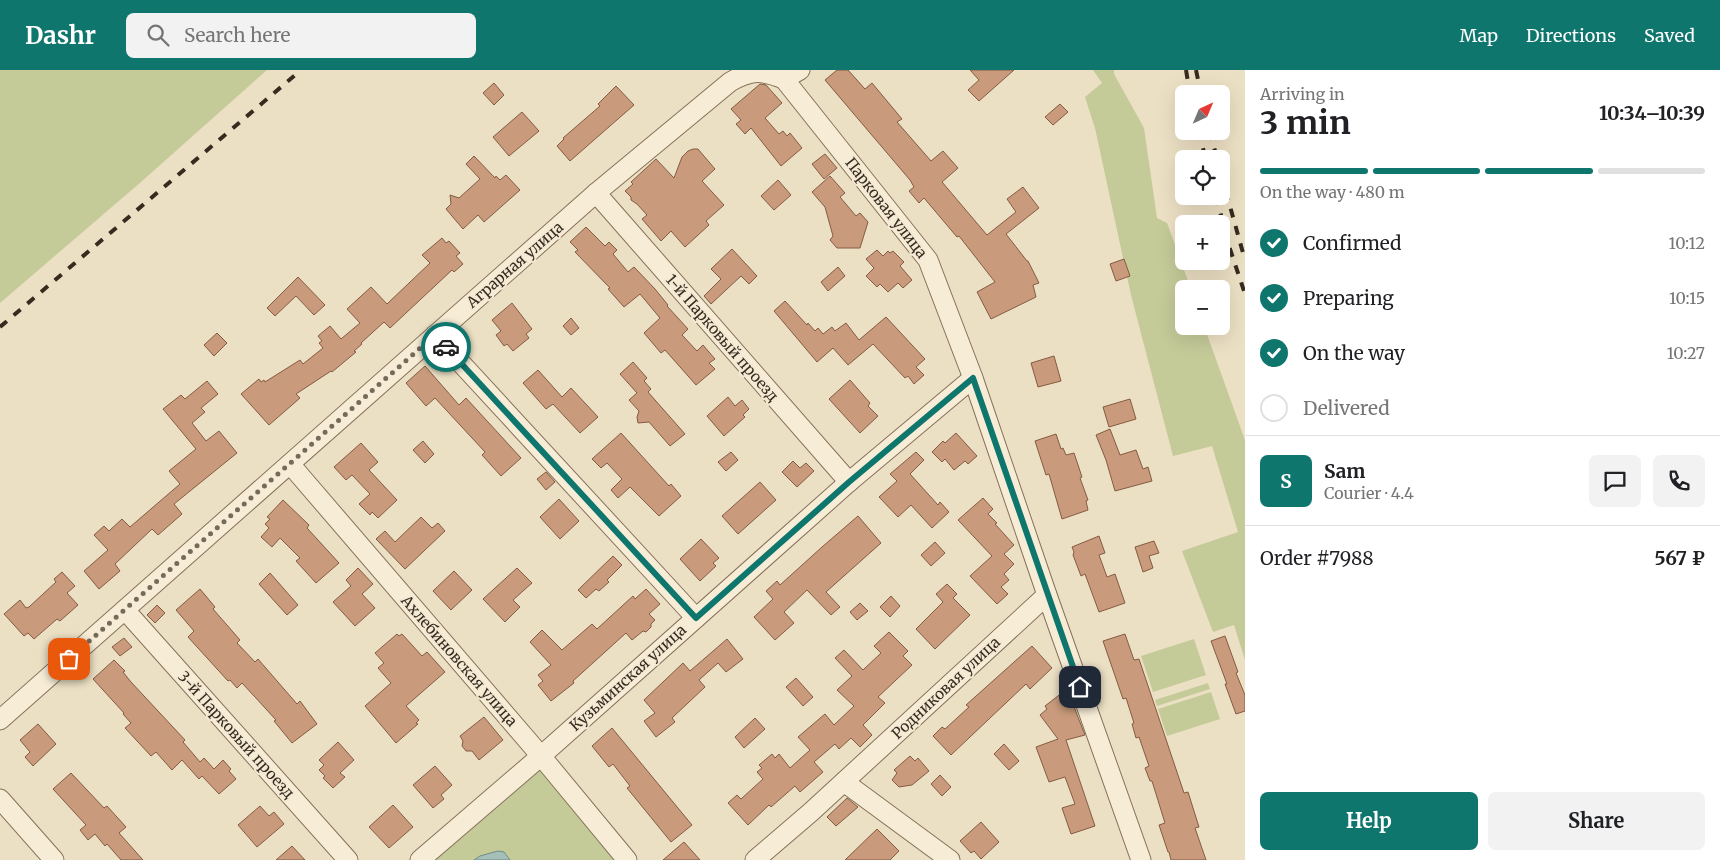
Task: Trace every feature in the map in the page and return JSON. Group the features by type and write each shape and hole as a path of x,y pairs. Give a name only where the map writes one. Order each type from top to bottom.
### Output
{"street":[{"name":"Аграрная улица","path":"0,720 596,194 730,82 742,74 759,71 792,74"},
{"name":"Парковая улица","path":"792,74 928,260 973,378 1047,595 1141,860"},
{"name":"1-й Парковый проезд","path":"596,194 849,482"},
{"path":"435,335 696,618"},
{"name":"Кузьминская улица","path":"420,860 541,756 849,482 973,378"},
{"name":"Ахлебиновская улица","path":"290,464 541,756 626,860"},
{"name":"Родниковая улица","path":"755,860 844,782 1047,595"},
{"name":"3-й Парковый проезд","path":"125,610 348,860"},
{"path":"844,782 950,860"},
{"path":"0,799 54,860"}],"green space":[{"path":"0,70 267,70 141,182 0,303"},
{"path":"1093,70 1114,70 1114,74 1144,128 1157,218 1167,223 1175,245 1175,270 1184,270 1188,280 1175,280 1175,335 1207,335 1245,440 1245,660 1234,625 1213,632 1182,551 1238,532 1212,446 1173,456 1131,295 1095,128 1085,97 1102,83"},
{"path":"1194,639 1206,675 1153,692 1141,656"},
{"path":"1208,683 1210,689 1157,706 1155,700"},
{"path":"1211,692 1220,719 1167,736 1158,709"},
{"path":"546,762 630,860 510,860 504,852 493,852 474,860 430,860"}],"water":[{"path":"498,851 504,852 510,860 474,860 480,856"}],"building":[{"path":"837,70 848,70 865,89 872,83 902,119 897,122 931,161 943,151 958,168 942,182 987,235 1016,212 1007,199 1023,187 1039,208 1006,234 1028,261 1039,283 1033,285 1036,297 991,319 977,292 995,282 959,236 957,237 924,198 919,203 909,191 914,187 910,180 825,80"},
{"path":"970,70 1014,70 979,101 968,90 979,80"},
{"path":"494,83 504,95 494,105 483,93"},
{"path":"760,84 766,85 782,103 765,118 779,134 783,131 787,136 790,133 802,148 781,166 751,128 745,134 736,124 741,120 731,109"},
{"path":"616,86 634,105 570,161 557,146 563,138 600,106 598,104"},
{"path":"1060,104 1068,112 1053,125 1045,117"},
{"path":"522,112 539,131 509,156 493,137"},
{"path":"693,149 698,149 715,169 702,181 724,205 706,221 709,225 685,247 671,231 661,241 642,219 647,215 631,200 631,197 625,191 633,184 631,182 656,159 674,178 682,157"},
{"path":"825,154 837,168 824,179 812,164"},
{"path":"474,156 495,178 496,176 500,180 506,175 520,190 484,222 478,215 463,229 446,209 451,204 450,195 459,198 480,179 466,164"},
{"path":"830,176 845,193 840,197 856,216 860,213 868,222 860,248 837,248 830,240 833,236 825,207 812,192"},
{"path":"778,180 791,195 774,210 761,196"},
{"path":"586,227 605,246 609,242 617,250 613,254 628,272 634,267 655,289 667,306 688,329 682,335 697,351 703,345 715,359 709,363 715,369 696,385 665,350 661,353 644,333 660,318 640,294 624,307 608,289 610,288 575,252 578,250 570,242"},
{"path":"442,238 446,243 449,241 460,253 456,256 463,264 454,272 452,270 390,328 384,322 361,343 354,351 356,352 332,372 296,394 300,398 269,425 241,394 259,379 261,382 264,380 265,382 300,360 303,364 323,348 319,343 322,341 318,336 330,326 341,339 360,323 347,309 371,287 387,304 430,263 422,255"},
{"path":"732,249 757,276 749,284 741,276 711,304 704,296 721,279 711,269"},
{"path":"877,250 883,256 888,251 890,253 893,251 904,262 900,266 912,280 903,288 898,283 888,292 880,284 877,287 866,276 874,268 866,259"},
{"path":"1124,259 1130,276 1116,281 1110,264"},
{"path":"838,267 845,276 828,291 821,282"},
{"path":"298,277 325,305 314,315 296,296 275,316 267,308"},
{"path":"785,301 815,331 818,328 823,334 832,327 835,331 846,323 859,340 886,317 925,359 916,367 924,375 914,384 908,376 905,378 873,344 848,365 833,348 817,362 774,311"},
{"path":"512,303 532,329 526,334 529,338 513,351 507,344 504,346 496,335 501,331 492,320"},
{"path":"571,318 579,328 571,335 563,326"},
{"path":"217,333 227,343 214,356 204,345"},
{"path":"1054,356 1061,381 1038,387 1031,363"},
{"path":"633,362 647,378 644,381 651,389 648,392 685,434 670,446 649,422 638,423 639,411 629,400 637,393 620,374"},
{"path":"425,366 459,405 466,398 521,458 501,476 482,455 485,452 435,398 426,406 406,383"},
{"path":"538,370 562,397 571,388 598,417 580,433 553,404 546,409 523,383"},
{"path":"850,380 870,403 868,406 878,416 860,433 829,399"},
{"path":"207,381 218,394 201,408 205,412 192,423 206,441 219,431 237,453 174,504 182,514 158,535 152,529 115,564 120,571 99,589 84,571 108,550 94,535 104,526 109,531 122,519 130,527 180,484 169,471 196,449 163,409 181,395 185,399"},
{"path":"728,397 735,406 742,400 749,409 743,415 745,417 724,436 707,416"},
{"path":"1130,399 1136,419 1109,427 1103,407"},
{"path":"1110,429 1120,455 1136,450 1143,469 1148,467 1152,481 1115,491 1096,435"},
{"path":"621,433 669,486 671,484 681,496 659,516 630,487 618,498 611,490 622,479 607,463 601,468 592,459"},
{"path":"956,433 977,456 968,464 965,461 954,470 945,459 942,462 932,452 943,441 945,443"},
{"path":"1056,434 1061,449 1063,448 1066,455 1074,453 1088,500 1086,501 1088,510 1062,519 1049,474 1046,475 1035,441"},
{"path":"423,441 434,454 425,463 413,450"},
{"path":"361,443 378,462 369,470 397,500 378,518 372,512 370,515 359,504 370,494 352,475 346,480 334,467"},
{"path":"731,452 738,460 726,471 718,462"},
{"path":"916,452 924,460 910,474 938,505 940,502 949,512 932,528 911,505 898,517 879,497 897,481 890,474"},
{"path":"793,461 800,468 806,463 814,471 797,487 782,472"},
{"path":"546,472 555,482 546,490 537,479"},
{"path":"760,482 776,500 738,534 722,516"},
{"path":"983,498 993,509 988,514 1014,545 1004,554 1014,564 1004,574 1009,580 1001,587 1008,594 997,604 970,576 992,556 958,520"},
{"path":"559,499 579,521 560,539 540,517"},
{"path":"283,500 309,525 307,528 339,563 316,583 296,561 300,558 280,538 272,547 261,537 269,528 265,524 270,519 267,517"},
{"path":"858,516 881,543 826,592 840,607 831,615 807,590 784,612 794,623 775,640 754,617 773,599 766,591 777,581 780,585"},
{"path":"421,517 432,528 438,523 445,531 405,569 376,539 385,531 395,542"},
{"path":"1099,536 1105,553 1099,555 1107,577 1115,574 1125,603 1099,612 1085,574 1081,576 1072,547"},
{"path":"701,539 719,558 713,563 716,566 700,581 680,559"},
{"path":"1154,541 1159,553 1149,556 1153,568 1143,572 1135,547"},
{"path":"935,542 945,553 931,566 921,555"},
{"path":"613,556 622,565 607,580 609,582 599,591 596,589 586,598 578,590"},
{"path":"358,568 373,584 362,594 375,608 355,626 333,602 351,586 346,580"},
{"path":"517,568 532,583 513,600 520,607 505,622 483,599"},
{"path":"454,571 472,590 451,610 433,591"},
{"path":"62,572 75,586 67,593 78,605 60,621 57,619 34,639 28,633 24,636 4,614 20,600 26,608 29,607 56,582 54,579"},
{"path":"270,573 298,605 287,615 259,584"},
{"path":"947,584 957,594 953,598 970,615 935,649 916,629 943,602 936,594"},
{"path":"200,589 215,607 213,609 240,640 237,643 255,662 258,659 297,704 300,701 317,724 292,743 274,721 276,720 242,683 237,688 230,680 228,681 188,637 194,631 176,610"},
{"path":"646,589 660,604 649,614 655,620 651,627 632,640 626,633 573,681 574,683 551,701 538,685 543,681 538,675 551,665 530,642 542,630 562,650 592,624 597,629 633,596 635,599"},
{"path":"891,596 900,606 890,617 880,607"},
{"path":"860,603 868,611 857,620 850,612"},
{"path":"157,605 165,613 155,623 147,615"},
{"path":"889,632 908,651 903,656 912,665 878,697 885,703 863,725 872,735 860,747 851,738 839,749 835,744 814,762 823,772 800,792 795,786 771,807 769,805 748,825 728,803 737,795 741,799 763,779 757,772 762,768 759,765 772,754 775,758 779,754 790,768 810,750 798,737 825,714 834,725 854,706 837,690 852,676 835,658 844,650 863,670 881,653 874,646"},
{"path":"397,634 399,636 402,634 422,656 427,652 445,672 406,706 419,720 416,723 418,724 396,743 365,706 391,683 378,668 384,663 375,653"},
{"path":"1125,634 1134,660 1139,659 1184,793 1188,792 1199,827 1195,828 1206,860 1171,860 1168,852 1159,825 1165,823 1152,781 1150,781 1145,768 1149,766 1139,737 1136,738 1132,724 1134,723 1126,698 1123,699 1103,641"},
{"path":"1225,636 1245,695 1245,711 1236,714 1211,641"},
{"path":"124,638 132,647 120,656 112,647"},
{"path":"727,639 743,659 726,672 718,663 699,680 705,687 672,718 675,722 656,737 644,721 655,713 644,700 683,663 690,671"},
{"path":"1032,646 1052,668 1030,689 1026,684 951,755 933,736 942,727 945,729 969,707 966,705"},
{"path":"114,660 125,671 123,672 131,682 185,740 183,742 200,762 204,758 214,769 223,760 231,769 229,771 236,779 219,794 202,776 199,779 182,760 172,770 156,752 151,756 125,728 131,723 124,713 93,679"},
{"path":"796,678 813,697 803,706 786,687"},
{"path":"1067,689 1085,735 1066,740 1095,826 1071,834 1062,808 1075,804 1065,777 1049,782 1036,747 1058,739 1040,715 1047,709 1045,706"},
{"path":"484,717 503,740 479,760 472,751 466,751 462,746 463,741 460,736"},
{"path":"755,718 765,729 744,748 735,737"},
{"path":"38,724 56,744 33,766 25,757 30,752 20,740"},
{"path":"612,728 692,825 671,842 627,788 630,786 613,764 609,767 592,746"},
{"path":"338,742 354,760 340,773 345,777 333,788 323,778 325,776 319,770 324,765 319,760"},
{"path":"1004,744 1019,761 1009,770 994,754"},
{"path":"910,756 915,761 918,758 929,771 912,785 899,787 892,780 897,773 894,770"},
{"path":"435,766 452,785 441,795 444,799 433,808 413,785"},
{"path":"71,773 104,808 107,806 126,827 119,833 143,860 121,860 95,834 88,840 80,830 86,825 53,789"},
{"path":"940,775 951,787 942,796 931,784"},
{"path":"847,798 858,807 836,826 827,817"},
{"path":"393,805 413,827 389,848 369,827"},
{"path":"260,806 269,816 274,812 284,824 257,847 238,825"},
{"path":"981,822 999,842 981,859 974,851 971,853 960,841"},
{"path":"877,829 899,851 890,860 845,860"},
{"path":"684,842 700,860 663,860"},
{"path":"292,846 305,860 276,860"}],"railway":[{"path":"0,327 301,70"},
{"path":"1186,70 1188,85"},
{"path":"1196,70 1199,85"},
{"path":"1201,140 1203,150"},
{"path":"1212,140 1215,150"},
{"path":"1218,205 1229,246 1245,294"},
{"path":"1230,205 1245,260"}],"way so far":[{"path":"69,659 435,335 446,347"}],"route":[{"path":"446,347 696,618 849,482 973,378 1080,687"}]}
